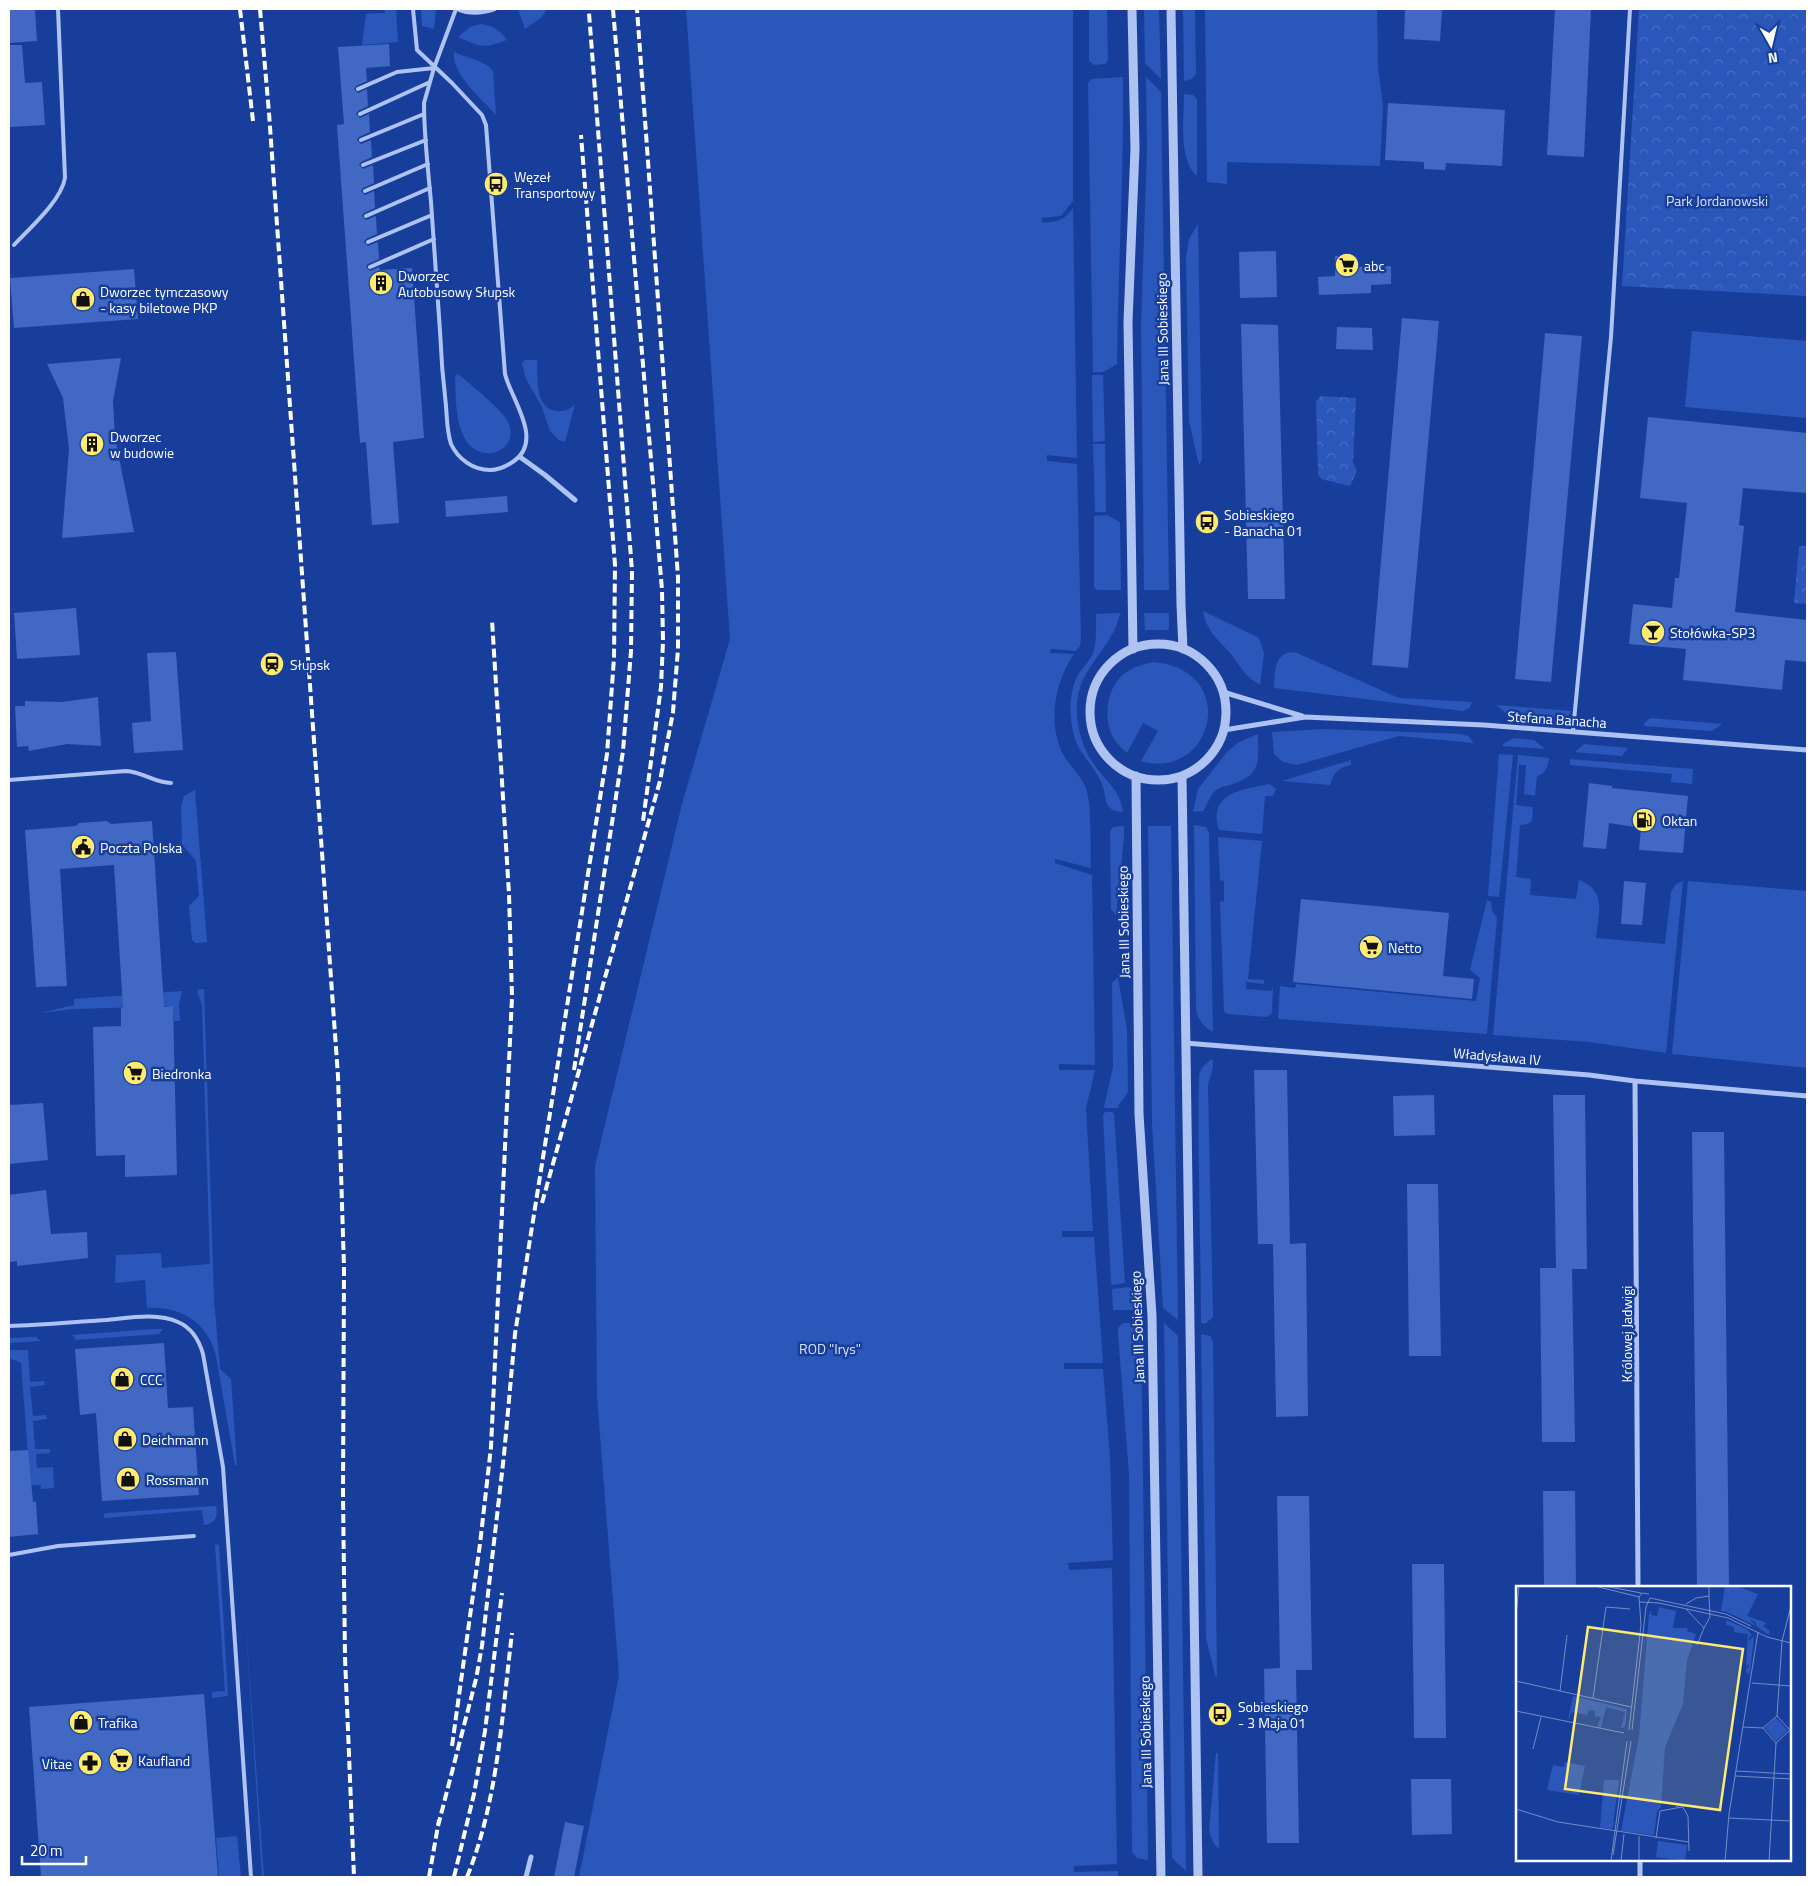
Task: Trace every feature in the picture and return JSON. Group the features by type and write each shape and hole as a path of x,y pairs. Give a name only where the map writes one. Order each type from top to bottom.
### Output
{"street":[{"path":"457,9 473,13 494,9"},
{"path":"1132,9 1135,149 1128,322 1133,649"},
{"name":"Jana III Sobieskiego","path":"1171,9 1183,650"},
{"path":"520,457 575,500"},
{"path":"1150,645 1167,645 1183,650 1200,659 1214,674 1223,692 1226,711 1224,730 1218,745 1209,758 1196,769 1182,776 1167,780 1151,780 1136,776 1120,768 1107,757 1097,741 1091,724 1090,711 1096,686 1110,664 1133,649 1150,645"},
{"name":"Stefana Banacha","path":"1223,692 1305,717"},
{"name":"Stefana Banacha","path":"1224,730 1305,717 1484,725 1807,750"},
{"name":"Jana III Sobieskiego","path":"1136,776 1139,1114 1152,1316 1161,1877"},
{"path":"1182,776 1198,1877"},
{"name":"Władysława IV","path":"1185,1043 1589,1074 1635,1081 1807,1096"},
{"name":"Królowej Jadwigi","path":"1635,1081 1638,1586"},
{"path":"526,1877 531,1856"},
{"path":"1640,1861 1640,1877"}],"lane":[{"path":"14,245 58,196 64,186 58,9"},
{"path":"413,9 417,50 434,68 452,83 482,115 486,125 505,374 511,393 523,418 526,431 526,442 520,457 509,465 493,470 481,469 463,460 452,444 448,434 443,379 424,103 434,68 457,9"},
{"path":"1573,731 1612,330 1630,9"},
{"path":"358,89 397,72 434,68"},
{"path":"360,114 430,82"},
{"path":"361,140 424,114"},
{"path":"363,166 426,140"},
{"path":"365,191 428,164"},
{"path":"366,216 430,188"},
{"path":"368,242 432,215"},
{"path":"370,267 434,239"},
{"path":"9,780 126,772 143,774 157,782 171,783"},
{"path":"9,1326 135,1318 168,1318 187,1327 195,1334 200,1343 223,1467 251,1877"},
{"path":"9,1555 58,1546 194,1536"}],"green space":[{"path":"385,9 396,9 398,42 362,45 366,14 385,13"},
{"path":"421,9 436,9 434,29 422,26"},
{"path":"518,9 547,9 542,17 525,29"},
{"name":"ROD \"Irys\"","path":"686,9 1073,10 1073,201 1061,216 1042,218 1042,222 1059,220 1073,208 1077,458 1047,455 1047,461 1077,464 1081,637 1080,646 1076,651 1051,649 1050,653 1074,654 1062,678 1055,704 1054,718 1059,744 1064,756 1084,784 1088,796 1091,868 1055,859 1055,863 1092,875 1095,1065 1059,1064 1059,1070 1095,1070 1086,1108 1093,1231 1062,1231 1062,1237 1094,1237 1103,1363 1064,1363 1064,1369 1103,1369 1110,1457 1113,1560 1068,1563 1069,1570 1112,1568 1117,1864 1074,1866 1074,1872 1118,1871 1118,1877 579,1877 619,1676 597,1397 595,1166 682,804 730,639"},
{"path":"1089,9 1107,9 1108,60 1105,64 1094,65 1089,61"},
{"path":"1144,9 1159,9 1161,79 1145,63"},
{"path":"1183,9 1195,9 1196,74 1192,79 1184,81"},
{"path":"1205,9 1377,9 1378,68 1383,105 1380,166 1227,162 1227,184 1207,182"},
{"name":"Park Jordanowski","path":"1639,9 1807,9 1807,296 1622,286"},
{"path":"481,24 496,29 507,40 482,46 458,37 470,27"},
{"path":"454,52 485,64 493,71 496,115 462,77 454,60"},
{"path":"1123,77 1123,149 1117,364 1103,372 1093,372 1088,83 1092,79"},
{"path":"1146,77 1161,92 1169,590 1144,590 1141,325 1147,150"},
{"path":"1184,94 1193,95 1197,99 1197,176 1191,169 1187,159 1183,138"},
{"path":"1198,224 1202,459 1199,465 1189,421 1186,258 1189,239"},
{"path":"1692,331 1807,341 1807,418 1685,407"},
{"path":"525,360 537,360 539,391 544,405 550,409 560,411 567,410 575,404 565,442 559,440 550,431 542,407 526,379 522,363"},
{"path":"458,374 493,404 508,422 511,432 509,441 497,452 480,452 465,439 459,425 457,409 455,378"},
{"path":"1092,375 1103,375 1105,441 1093,442"},
{"path":"1321,396 1356,398 1353,463 1357,471 1350,486 1321,479 1318,474 1316,401"},
{"path":"1093,444 1105,444 1106,512 1095,512"},
{"path":"1107,515 1120,522 1121,590 1098,590 1094,588 1094,516"},
{"path":"1799,546 1807,546 1807,604 1794,603"},
{"path":"1203,611 1259,638 1264,653 1260,685 1246,674 1214,635 1207,624"},
{"path":"1120,613 1112,634 1083,681 1077,701 1077,711 1079,731 1090,759 1116,793 1123,812 1112,809 1107,803 1101,782 1075,739 1070,707 1072,690 1078,675 1092,656 1096,634 1096,614"},
{"path":"1144,613 1169,613 1169,629 1145,630"},
{"path":"1291,652 1399,698 1472,702 1469,708 1463,711 1274,688 1275,671 1278,661 1285,654"},
{"path":"1154,662 1181,669 1199,684 1207,702 1207,722 1200,741 1186,756 1166,763 1141,761 1158,731 1143,723 1127,753 1117,743 1112,734 1107,716 1110,696 1118,679 1132,669"},
{"path":"1496,705 1572,711 1565,719 1507,714"},
{"path":"1651,718 1722,724 1712,731 1643,726"},
{"path":"1324,729 1461,734 1468,736 1474,743 1399,736 1297,765 1283,762 1274,754 1272,732"},
{"path":"1258,734 1258,759 1254,771 1242,780 1217,790 1211,795 1203,811 1193,812 1198,789 1227,752 1239,742"},
{"path":"1514,738 1534,740 1545,749 1502,746"},
{"path":"1584,744 1628,748 1622,756 1575,752"},
{"path":"1499,754 1513,755 1499,897 1488,896"},
{"path":"1518,755 1549,758 1544,772 1537,776 1535,796 1524,794 1526,765 1519,765 1516,805 1533,807 1532,821 1520,825 1516,877 1531,879 1530,895 1576,899 1579,880 1594,890 1598,897 1599,912 1596,938 1665,944 1671,892 1676,884 1683,881 1666,1053 1589,1042 1493,1035"},
{"path":"1570,759 1693,769 1692,784 1671,782 1672,774 1570,765"},
{"path":"1351,760 1351,765 1340,769 1335,774 1330,785 1282,781"},
{"path":"1270,784 1276,789 1273,796 1265,796 1262,834 1219,830 1218,808 1223,801 1239,791"},
{"path":"195,790 207,942 196,943 192,940 189,906 199,896 196,861 182,844 181,806 184,796"},
{"path":"1194,825 1206,827 1209,833 1213,1032 1202,1023 1196,1009"},
{"path":"1124,826 1116,915 1111,909 1110,831 1113,827"},
{"path":"1148,826 1171,826 1178,1320 1163,1308 1152,1123"},
{"path":"1218,837 1262,841 1248,979 1264,980 1264,984 1246,982 1246,989 1271,991 1273,987 1272,1013 1267,1017 1227,1014 1224,1011 1220,902 1224,901 1224,881 1220,880"},
{"path":"1688,881 1807,891 1807,1068 1672,1054"},
{"path":"1487,900 1491,902 1492,911 1497,918 1487,1034 1278,1019 1280,986 1295,988 1296,984 1476,1001 1480,978 1470,970"},
{"path":"1118,977 1127,1030 1128,1091 1118,1108 1105,1108 1113,1067 1112,983"},
{"path":"204,989 214,1299 220,1369 231,1379 237,1465 235,1465 216,1356 207,1334 200,1326 182,1314 171,1310 147,1308 145,1280 115,1283 116,1255 161,1253 162,1268 210,1264 202,1005 197,990"},
{"path":"182,991 179,1004 180,1021 174,1021 173,1006 74,1009 40,1013 74,1005 74,999"},
{"path":"1210,1060 1213,1060 1208,1085 1213,1317 1205,1324 1201,1323 1199,1074"},
{"path":"1105,1112 1112,1112 1114,1114 1125,1283 1113,1285 1111,1283 1103,1115"},
{"path":"1129,1287 1139,1296 1140,1310 1113,1310 1112,1289"},
{"path":"1123,1323 1141,1323 1147,1860 1137,1858 1132,1852 1129,1474 1118,1334 1118,1328"},
{"path":"1164,1323 1178,1336 1186,1871 1172,1858"},
{"path":"163,1329 159,1334 76,1340 72,1335"},
{"path":"1201,1334 1210,1336 1213,1342 1216,1678 1206,1638"},
{"path":"36,1337 41,1341 9,1343 9,1338"},
{"path":"9,1350 28,1350 30,1382 44,1381 45,1385 30,1387 33,1416 46,1415 47,1419 33,1421 35,1449 50,1449 50,1453 36,1454 37,1468 53,1467 54,1488 41,1489 41,1485 9,1486 9,1482 30,1480 21,1363 9,1358"},
{"path":"216,1506 214,1521 204,1525 202,1510 104,1518 104,1514 108,1513"},
{"path":"215,1544 219,1545 228,1696 212,1698 212,1692 225,1691"},
{"path":"245,1613 264,1877 262,1877"},
{"path":"1216,1753 1218,1753 1219,1849 1214,1844 1209,1831"},
{"path":"237,1836 241,1877 219,1877 216,1838"}],"building":[{"path":"9,9 35,9 37,41 9,43"},
{"path":"1405,9 1442,9 1440,41 1404,39"},
{"path":"1555,9 1591,9 1584,157 1547,155"},
{"name":"Dworzec Autobusowy Słupsk","path":"389,44 390,66 366,68 367,81 356,86 354,89 358,93 367,89 368,106 356,114 360,118 369,114 370,132 359,137 357,140 361,144 371,140 372,157 361,162 359,165 363,169 373,165 374,183 363,188 361,191 365,195 374,191 375,208 364,213 362,216 366,220 376,216 377,234 366,239 364,242 368,246 378,242 379,259 368,264 366,267 370,271 379,267 380,270 412,268 424,438 393,442 399,523 372,525 366,442 360,443 337,125 344,124 338,47"},
{"path":"9,45 22,45 25,83 42,82 45,125 9,127"},
{"path":"1388,103 1505,110 1502,166 1446,163 1445,170 1424,169 1424,162 1385,160"},
{"path":"1276,251 1277,297 1240,298 1239,252"},
{"path":"1352,255 1353,267 1391,266 1391,284 1371,285 1371,293 1319,295 1318,277 1335,276 1335,256"},
{"path":"134,269 138,319 14,328 10,278"},
{"path":"1402,318 1439,321 1408,668 1372,665"},
{"path":"1241,324 1278,325 1285,599 1248,599"},
{"path":"1337,327 1372,328 1373,350 1336,349"},
{"path":"1545,333 1582,336 1551,682 1515,679"},
{"name":"Dworzec w budowie","path":"121,358 113,401 115,438 134,532 62,538 69,449 63,398 47,364"},
{"path":"1648,417 1807,433 1807,493 1743,488 1739,525 1744,526 1735,612 1807,620 1807,662 1785,660 1782,690 1683,680 1686,649 1629,644 1633,604 1672,608 1675,578 1679,578 1687,503 1640,498"},
{"path":"507,496 508,512 446,517 445,501"},
{"path":"76,608 80,655 17,659 14,613"},
{"path":"176,652 183,750 134,753 132,723 151,721 147,653"},
{"path":"98,697 101,746 67,744 29,751 28,746 17,747 15,706 25,706 25,701 62,702"},
{"path":"1589,783 1612,786 1612,788 1688,796 1683,853 1639,850 1641,828 1609,823 1606,849 1583,847"},
{"path":"107,821 111,824 152,821 164,1007 173,1006 177,1175 125,1177 125,1155 96,1156 93,1027 121,1026 121,1008 123,1008 114,865 60,869 67,986 36,987 25,830 76,826 79,823"},
{"path":"1624,881 1646,883 1642,925 1621,924"},
{"name":"Netto","path":"1301,899 1449,913 1443,976 1474,979 1472,999 1293,982"},
{"path":"1254,1070 1287,1070 1290,1244 1306,1243 1308,1416 1276,1417 1273,1244 1258,1244"},
{"path":"1434,1095 1435,1135 1394,1136 1393,1096"},
{"path":"1553,1095 1585,1095 1587,1269 1572,1269 1575,1442 1542,1442 1540,1268 1556,1268"},
{"path":"43,1103 48,1160 9,1164 9,1105"},
{"path":"1692,1132 1724,1132 1729,1586 1697,1586"},
{"path":"1407,1184 1438,1184 1441,1356 1409,1356"},
{"path":"46,1190 51,1234 87,1232 88,1258 17,1266 17,1261 10,1262 9,1195"},
{"path":"164,1343 168,1408 193,1407 199,1495 102,1501 96,1413 80,1415 75,1349"},
{"path":"28,1450 33,1502 36,1502 38,1534 9,1537 9,1451"},
{"path":"1543,1491 1575,1491 1576,1586 1544,1586"},
{"path":"1277,1496 1309,1496 1312,1670 1296,1670 1299,1843 1267,1843 1264,1669 1280,1668"},
{"path":"1412,1564 1444,1564 1446,1738 1414,1738"},
{"name":"Kaufland","path":"204,1694 218,1877 41,1877 29,1707"},
{"path":"1411,1779 1451,1779 1452,1834 1412,1835"},
{"path":"565,1822 584,1826 574,1877 554,1877"}],"railway":[{"path":"240,9 253,121"},
{"path":"260,9 338,1076 344,1268 343,1496 345,1657 354,1877"},
{"path":"613,9 662,590 663,641 661,687 643,821"},
{"path":"542,1203 660,781 673,712 678,649 678,577 637,9"},
{"path":"574,1070 623,751 631,651 632,571 589,13"},
{"path":"438,1826 476,1679 482,1646 504,1455 515,1334 607,754 614,658 615,565 581,135"},
{"path":"452,1746 480,1544 491,1447 512,997 509,894 492,620"},
{"path":"454,1877 474,1794 485,1731 502,1593"},
{"path":"467,1877 486,1818 492,1788 502,1726 512,1633"},
{"path":"429,1877 439,1820"}],"place":[{"name":"Węzeł Transportowy","path":"496,184"},
{"name":"abc","path":"1347,265"},
{"name":"Dworzec Autobusowy Słupsk","path":"381,283"},
{"name":"Dworzec tymczasowy - kasy biletowe PKP","path":"83,299"},
{"name":"Dworzec w budowie","path":"92,444"},
{"name":"Sobieskiego - Banacha 01","path":"1207,522"},
{"name":"Stołówka-SP3","path":"1653,632"},
{"name":"Słupsk","path":"272,664"},
{"name":"Oktan","path":"1644,820"},
{"name":"Poczta Polska","path":"83,847"},
{"name":"Netto","path":"1371,947"},
{"name":"Biedronka","path":"135,1073"},
{"name":"CCC","path":"122,1379"},
{"name":"Deichmann","path":"125,1439"},
{"name":"Rossmann","path":"128,1479"},
{"name":"Sobieskiego - 3 Maja 01","path":"1220,1714"},
{"name":"Trafika","path":"81,1722"},
{"name":"Kaufland","path":"121,1760"},
{"name":"Vitae","path":"90,1763"}]}
